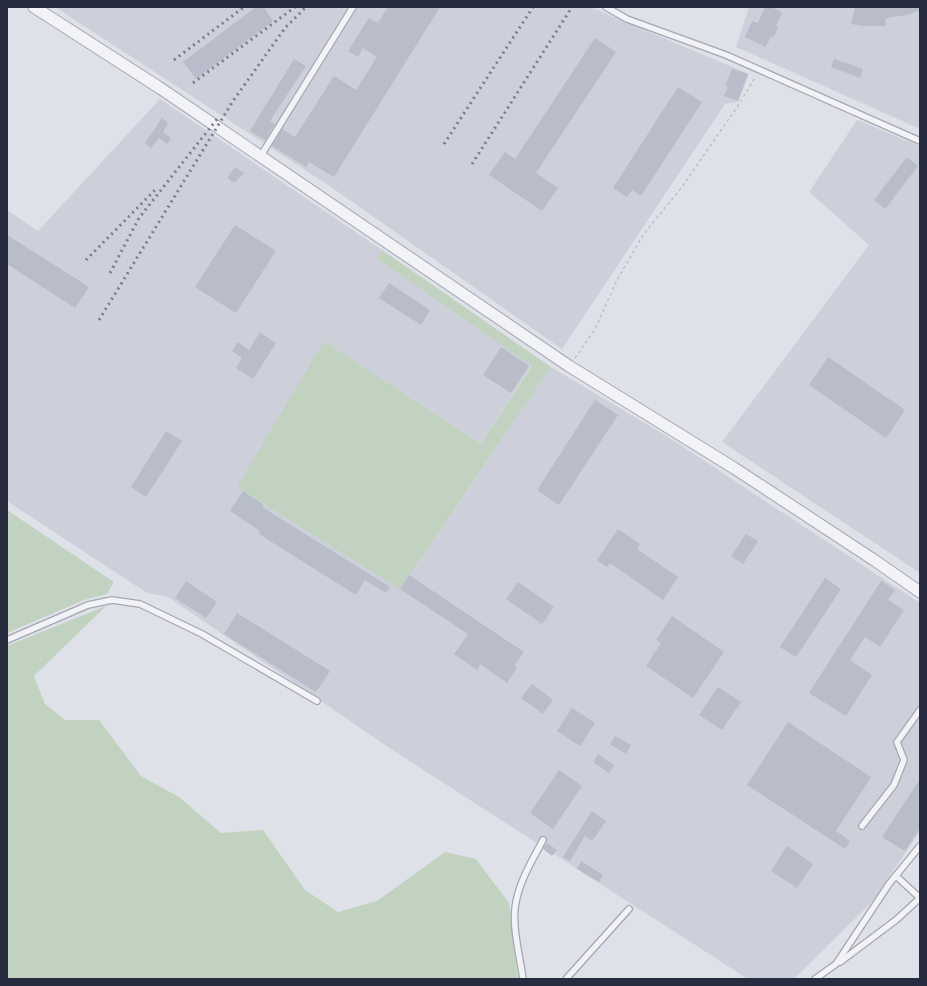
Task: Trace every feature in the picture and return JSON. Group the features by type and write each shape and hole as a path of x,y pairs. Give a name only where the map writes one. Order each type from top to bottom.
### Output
{"street":[{"path":"34,7 160,88 569,366 734,468 920,592"}],"lane":[{"path":"260,157 353,7"},
{"path":"606,7 627,19 726,55 920,141"},
{"path":"7,640 88,605 112,600 140,604 202,634 317,701"},
{"path":"862,826 894,785 904,760 898,742 920,710"},
{"path":"523,979 514,916 515,903 519,890 543,840"},
{"path":"836,964 896,876 920,846"},
{"path":"815,979 890,925 920,898 896,876"},
{"path":"566,979 629,908"}],"path":[{"path":"569,366 594,329 617,280 643,235 702,158 741,101 759,70"}],"shaded area":[{"path":"55,7 590,7 749,74 738,102 725,104 562,349 331,187"},
{"path":"749,7 920,7 920,129 736,47"},
{"path":"160,99 382,250 377,259 532,365 481,444 324,341 400,589 551,367 668,437 920,603 920,831 873,901 794,979 748,979 391,749 168,597 147,593 7,501 7,210 38,231"},
{"path":"857,120 920,146 920,573 722,442 869,245 809,192"}],"green space":[{"path":"382,250 551,367 400,589 237,487 324,341 481,444 532,366 377,259"},
{"path":"7,510 114,582 107,594 84,600 7,633"},
{"path":"106,606 34,676 45,704 65,720 99,720 141,776 179,797 221,833 263,830 305,890 338,912 377,901 445,852 476,859 509,903 518,979 7,979 7,646"}],"building":[{"path":"256,7 264,7 273,21 196,79 183,62"},
{"path":"388,7 440,7 334,177 309,162 306,167 272,146 282,129 295,137 334,76 356,90 377,57 363,48 358,57 348,51 369,18 378,23"},
{"path":"765,7 771,7 782,12 776,26 778,27 774,37 771,36 766,47 745,37 752,21 758,23"},
{"path":"855,7 920,7 920,10 907,15 886,18 885,26 864,26 851,24"},
{"path":"595,38 616,52 536,173 558,188 542,211 489,175 505,152 515,159"},
{"path":"294,59 306,66 270,121 275,124 265,140 250,131"},
{"path":"834,59 863,69 860,78 831,67"},
{"path":"732,69 748,74 738,101 724,96 728,87 725,86"},
{"path":"678,87 702,102 641,196 632,190 627,197 613,188"},
{"path":"162,118 168,123 163,132 171,138 167,144 159,138 151,148 145,143"},
{"path":"907,157 918,166 885,209 874,200"},
{"path":"235,167 244,173 234,183 227,178"},
{"path":"235,225 276,251 236,313 195,287"},
{"path":"7,235 89,287 75,308 7,264"},
{"path":"389,283 430,310 421,325 379,298"},
{"path":"260,332 276,343 253,379 236,368 242,358 232,351 238,342 249,350"},
{"path":"501,347 529,366 511,393 483,375"},
{"path":"828,357 905,410 886,438 809,385"},
{"path":"595,400 618,415 559,505 537,490"},
{"path":"166,431 182,441 146,497 131,487"},
{"path":"243,491 264,505 262,507 390,587 386,593 365,580 356,595 259,534 260,531 230,511"},
{"path":"618,529 640,544 637,549 678,577 663,600 610,563 607,567 597,560"},
{"path":"746,534 758,541 743,564 731,556"},
{"path":"409,575 524,652 514,666 517,668 507,683 480,664 477,670 454,654 468,634 400,589"},
{"path":"825,578 841,589 796,657 780,647"},
{"path":"186,581 217,602 206,618 175,598"},
{"path":"881,581 895,590 888,600 904,610 880,647 865,637 850,660 872,675 846,716 809,693"},
{"path":"518,582 554,607 542,624 506,599"},
{"path":"237,613 330,671 316,692 224,634"},
{"path":"672,616 724,652 693,698 646,666 661,643 656,640"},
{"path":"532,684 553,700 543,714 521,698"},
{"path":"718,687 741,702 722,730 699,715"},
{"path":"572,708 595,723 580,746 557,731"},
{"path":"788,722 871,777 836,831 850,841 845,849 747,785"},
{"path":"615,736 631,745 626,754 610,744"},
{"path":"598,754 614,765 609,773 593,762"},
{"path":"559,770 582,786 553,829 530,813"},
{"path":"920,779 920,828 905,851 882,837"},
{"path":"592,811 606,821 592,841 585,836 570,861 563,857"},
{"path":"547,843 557,850 552,856 543,849"},
{"path":"787,846 813,864 797,888 771,871"},
{"path":"581,861 603,875 599,882 577,869"}],"railway":[{"path":"174,60 244,7"},
{"path":"193,83 295,7"},
{"path":"99,320 233,101 285,28 306,7"},
{"path":"444,144 533,7"},
{"path":"472,164 572,7"},
{"path":"110,273 139,218 217,119"},
{"path":"86,260 155,190"}]}
